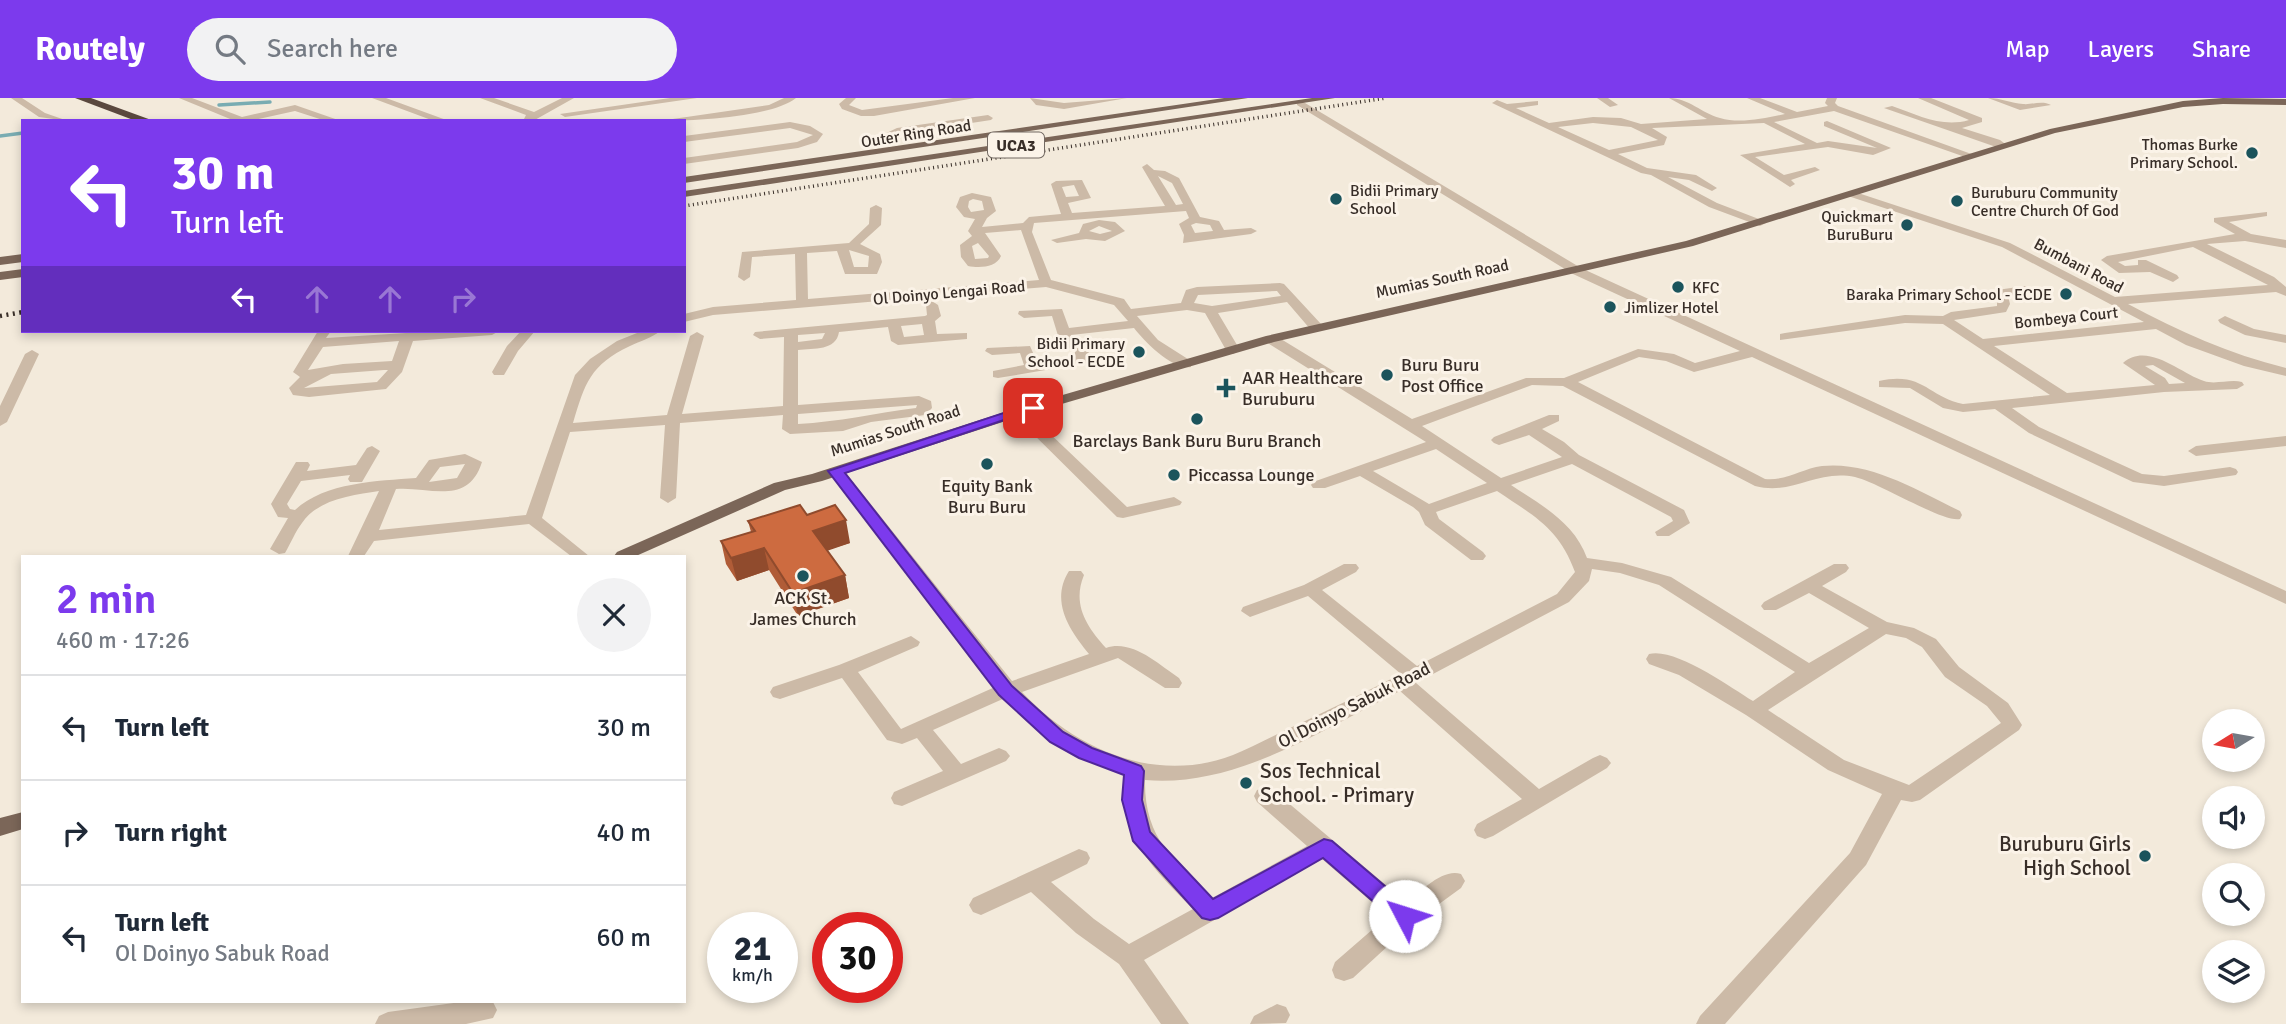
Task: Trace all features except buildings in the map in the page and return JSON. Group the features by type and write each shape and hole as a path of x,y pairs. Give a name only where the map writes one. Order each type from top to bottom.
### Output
{"highway":[{"path":"80,98 142,119"}],"main road":[{"name":"UCA3","path":"686,182 1242,98"},
{"name":"Outer Ring Road","path":"686,195 725,183 810,167 1278,98"},
{"name":"Outer Ring Road","path":"686,196 1330,98"},
{"name":"Mumias South Road","path":"625,555 780,486 836,471 1019,412 1271,339 1602,266 1760,223 2061,129 2183,104 2223,101 2286,102"},
{"path":"784,167 810,167"},
{"name":"Outer Ring Road","path":"686,182 725,183 798,178"},
{"path":"0,263 21,258"},
{"path":"0,263 21,263"},
{"path":"0,276 21,273"},
{"path":"0,287 21,285"},
{"path":"0,827 21,821"}],"street":[{"path":"16,98 42,115 56,119"},
{"path":"377,98 387,104 437,119"},
{"path":"387,104 411,98"},
{"path":"485,98 523,109 529,119 569,98"},
{"path":"565,114 692,98"},
{"path":"673,119 724,108 771,107 791,98"},
{"path":"851,98 844,104 845,107 861,113 970,98"},
{"path":"910,98 936,125"},
{"path":"1035,98 1039,103 1057,106 1122,98"},
{"path":"1602,98 1613,105"},
{"path":"1674,98 1718,121"},
{"path":"1752,98 1796,115"},
{"path":"1923,98 1977,120 1948,127"},
{"path":"1993,98 2020,107 2046,105"},
{"path":"191,99 240,119"},
{"path":"1300,103 1577,271 1607,283 1742,352 2286,598"},
{"path":"1535,103 1502,105 1637,169 1692,177 1712,188"},
{"path":"1547,126 1598,118 1617,119 1644,126 1766,121 1834,103 1888,127 1972,156"},
{"path":"246,119 295,108 304,108 332,119"},
{"path":"724,108 741,131 747,152"},
{"path":"1889,108 1917,120 1948,127 2003,146"},
{"path":"881,138 897,131 988,117"},
{"path":"1888,127 1917,120"},
{"path":"1766,121 1816,146"},
{"path":"1815,170 1786,182 1745,155 1839,144 1873,152 1886,148 1828,124"},
{"path":"686,139 790,125 807,128 818,134 807,143 686,161"},
{"path":"1608,153 1661,143 1664,139 1644,126"},
{"path":"1172,208 1148,169 1164,172 1175,178 1192,213"},
{"path":"1652,173 1713,205 1760,223"},
{"name":"Bumbani Road","path":"1852,194 2006,245 2156,325 2227,356 2286,372"},
{"path":"1062,201 1067,216"},
{"path":"744,277 746,256 750,254 847,247 875,225 876,208"},
{"path":"982,216 978,233 1026,226 1036,218 1096,218 1172,208 1215,223 1219,232"},
{"path":"1192,213 1185,224 1189,239 1219,232 1251,231"},
{"path":"2249,238 2223,226 2218,220 2263,214"},
{"path":"1057,240 1087,235 1107,237 1119,231 1111,224 1096,218"},
{"path":"1087,235 1084,228 1096,218"},
{"path":"1026,226 1046,284"},
{"path":"2152,268 2126,270 2106,261 2195,243 2249,238 2286,244"},
{"path":"2195,243 2270,280 2282,290"},
{"path":"801,250 802,303"},
{"path":"2130,257 2173,278"},
{"path":"1602,266 1598,270 1607,283"},
{"name":"Ol Doinyo Lengai Road","path":"686,318 713,311 1046,284 1102,295 1119,302 1153,342 1186,364"},
{"path":"1187,306 1190,293 1197,291 1275,286 1284,288 1316,327"},
{"name":"Bombeya Court","path":"1946,320 1951,316 2001,309 2004,304 2001,293 2025,290 2035,293"},
{"path":"2114,301 2282,290"},
{"path":"1066,331 1187,306 1212,310 1290,298"},
{"path":"858,300 860,326"},
{"path":"760,335 928,320 934,316 932,305"},
{"path":"1212,310 1211,315 1233,350"},
{"path":"998,374 1027,370 1033,366 1082,360 1082,350 1067,342 1066,331 1057,312 1024,314"},
{"path":"1785,337 1905,319 1946,320 2064,398"},
{"path":"928,320 931,339"},
{"path":"2224,320 2250,332 2286,339"},
{"path":"894,324 898,341 962,336"},
{"name":"Bombeya Court","path":"1979,343 2156,325"},
{"path":"790,346 826,343 831,339 833,328"},
{"path":"565,428 788,408 919,400 924,401 925,408 915,413 870,418 843,426 798,431 789,427 788,408 791,331"},
{"path":"407,338 388,383 382,386 298,392 296,388 310,376 300,372 322,337 407,338 441,333"},
{"path":"499,372 512,349 526,333"},
{"path":"533,519 580,379 590,363 646,334"},
{"path":"668,498 673,419 697,336"},
{"path":"1271,339 1410,425 1556,523 1582,562 1622,568 1665,581 1809,672"},
{"path":"992,351 1025,349 1033,366"},
{"path":"1410,425 1531,381 1566,382 1638,353 1656,353 1694,368 1742,352"},
{"path":"0,422 32,354"},
{"path":"2164,388 2160,381 2130,363 2155,361 2206,388"},
{"path":"1566,382 1761,483 1791,485 1823,471 1846,472 1889,485 1954,515"},
{"path":"1884,384 1913,384 1957,408 2000,406 2164,388 2237,385"},
{"path":"2000,406 2034,430 2139,478 2164,481 2230,472"},
{"path":"1019,412 1123,513 1174,502"},
{"path":"1499,440 1554,418"},
{"path":"1530,429 1559,444 1573,458 1678,514 1682,523 1663,532"},
{"path":"2196,451 2286,441"},
{"path":"1319,485 1437,443"},
{"path":"351,489 372,451"},
{"path":"1427,510 1573,458"},
{"path":"361,469 298,471 279,504 284,513 298,515 351,489 421,482"},
{"path":"1362,469 1377,484 1410,496 1427,510 1430,521 1477,556"},
{"name":"Ol Doinyo Sabuk Road","path":"836,471 1006,690 1056,737 1086,753 1135,771 1199,770 1238,762 1563,598 1580,581 1584,572 1582,562"},
{"path":"357,555 368,536 390,485"},
{"path":"279,549 298,515"},
{"path":"368,536 533,519 581,555"},
{"path":"1250,611 1310,589 1350,568"},
{"path":"1770,606 1840,568"},
{"path":"1075,575 1069,591 1073,615 1081,633 1100,654"},
{"path":"1656,659 1686,670 1753,710 1818,755 1895,791 1917,792 2012,725 2007,713 1955,674 1945,664 1941,653 1927,642 1897,629 1883,628 1809,586"},
{"path":"1310,589 1538,800"},
{"path":"1753,710 1809,672 1883,628"},
{"path":"780,692 846,670 911,642"},
{"path":"846,670 894,734 902,737 1006,690 1100,654 1117,651 1126,653 1172,683"},
{"path":"920,728 957,774"},
{"path":"902,798 999,756"},
{"path":"1485,830 1600,763"},
{"path":"1135,771 1132,800 1140,835 1210,911"},
{"path":"1709,1024 1858,859 1895,791"},
{"path":"1265,796 1405,916"},
{"path":"1128,957 1324,847"},
{"path":"981,905 1079,858"},
{"path":"1034,881 1085,926 1128,957 1176,1024"},
{"path":"1344,970 1405,916 1453,881"},
{"path":"387,1024 484,1010"}],"waterway":[{"path":"219,105 270,102"},
{"path":"0,136 21,133"}],"railway":[{"path":"686,206 1386,98"},
{"path":"0,316 21,312"}],"place":[{"name":"Thomas Burke Primary School.","path":"2252,153"},
{"name":"Bidii Primary School","path":"1336,199"},
{"name":"Buruburu Community Centre Church Of God","path":"1957,201"},
{"name":"Quickmart BuruBuru","path":"1907,225"},
{"name":"KFC","path":"1678,287"},
{"name":"Baraka Primary School - ECDE","path":"2066,294"},
{"name":"Jimlizer Hotel","path":"1610,307"},
{"name":"Bidii Primary School - ECDE","path":"1139,352"},
{"name":"Buru Buru Post Office","path":"1387,375"},
{"name":"AAR Healthcare Buruburu","path":"1226,388"},
{"name":"Barclays Bank Buru Buru Branch","path":"1197,419"},
{"name":"Equity Bank Buru Buru","path":"987,464"},
{"name":"Piccassa Lounge","path":"1174,475"},
{"name":"ACK St. James Church","path":"803,576"},
{"name":"Sos Technical School. - Primary","path":"1246,783"},
{"name":"Buruburu Girls High School","path":"2145,856"}],"route":[{"path":"1033,408 836,471 1006,690 1056,737 1086,753 1135,771 1132,800 1140,835 1150,849 1210,911 1324,847 1405,916"}]}
